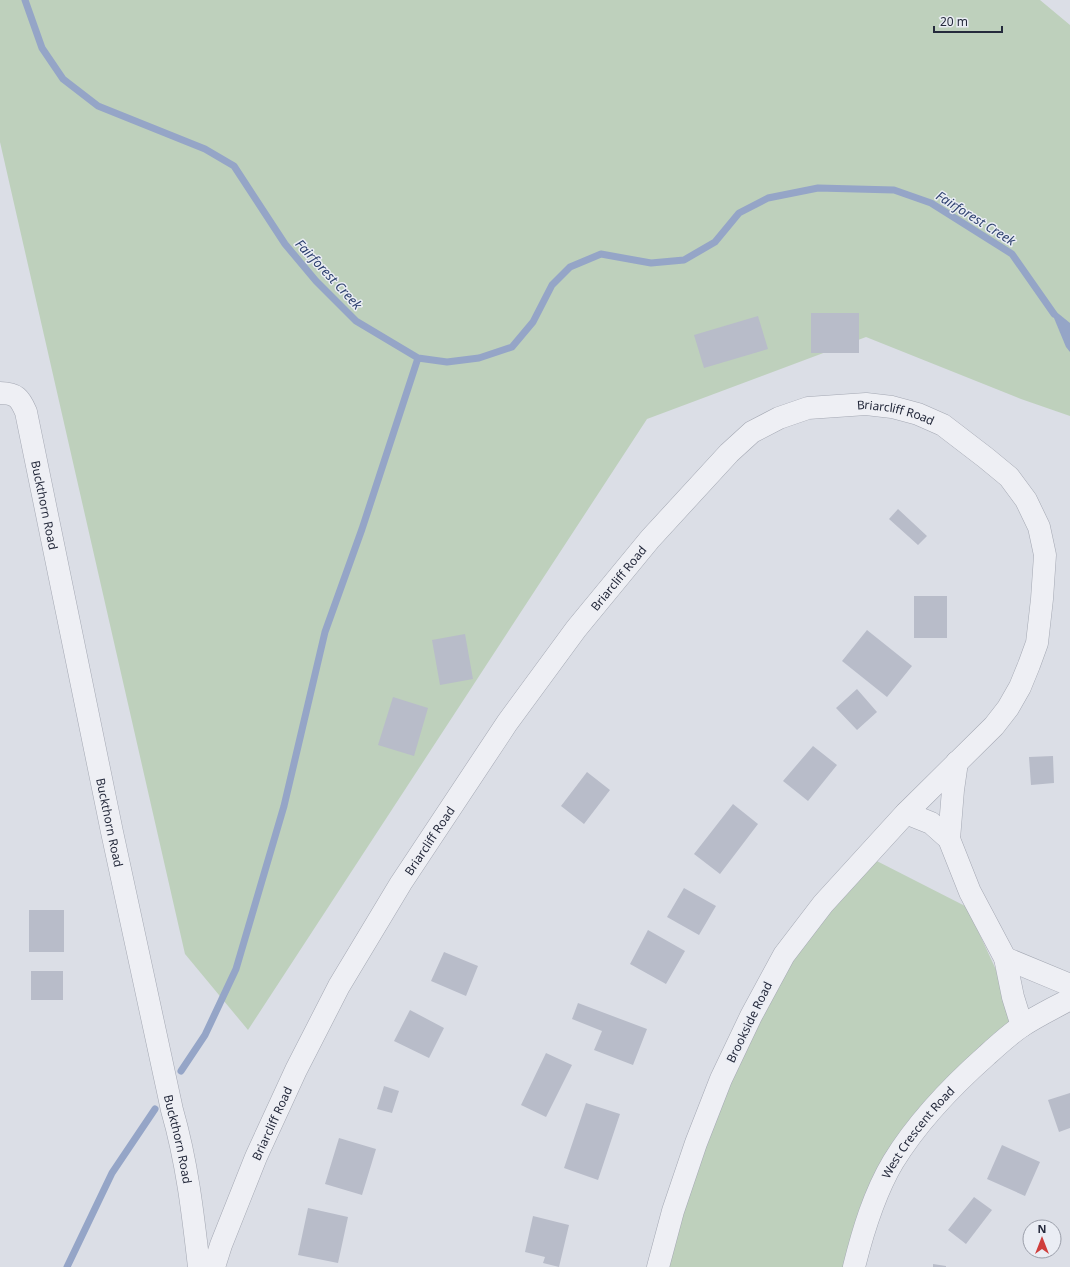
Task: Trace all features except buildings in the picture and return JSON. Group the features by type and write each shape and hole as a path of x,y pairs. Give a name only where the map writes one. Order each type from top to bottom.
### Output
{"street":[{"name":"Buckthorn Road","path":"0,393 11,393 21,401 26,412 112,832 172,1110 180,1138 191,1194 199,1267"},
{"name":"Briarcliff Road","path":"214,1267 221,1245 256,1157 296,1070 339,986 401,883 507,723 576,629 650,539 729,453 752,432 779,418 808,408 866,404 892,407 918,414 942,425 1009,477 1026,500 1039,527 1045,555 1042,599 1036,643 1020,687 1008,708 994,726 957,762"},
{"name":"Brookside Road","path":"658,1267 673,1211 696,1143 750,1016 784,955 823,904 906,814 957,762"},
{"path":"957,762 949,839 970,892 1005,958 1013,997 1022,1026"},
{"path":"906,814 931,823 949,839"},
{"path":"1005,958 1070,985"},
{"name":"West Crescent Road","path":"854,1267 876,1195 893,1162 925,1118 961,1077 1022,1026 1070,999"}],"green space":[{"path":"0,0 1040,0 1070,25 1070,416 1021,399 866,337 647,419 248,1030 185,954 0,142"},
{"path":"865,855 967,907 1022,1026 893,1162 860,1267 661,1267 751,1016"}],"water":[{"path":"1049,306 1070,323 1070,352 1066,347"}],"waterway":[{"name":"Fairforest Creek","path":"25,0 42,48 63,79 98,106 205,149 234,166 285,244 316,281 356,321 418,358 447,362 479,358 512,347 533,322 552,285 570,267 601,254 651,263 684,260 715,242 739,213 768,198 818,188 894,190 931,203 1012,254 1054,314"},
{"path":"181,1071 205,1035 236,969 284,806 325,632 362,529 418,358"},
{"path":"67,1267 112,1173 155,1109"}]}
